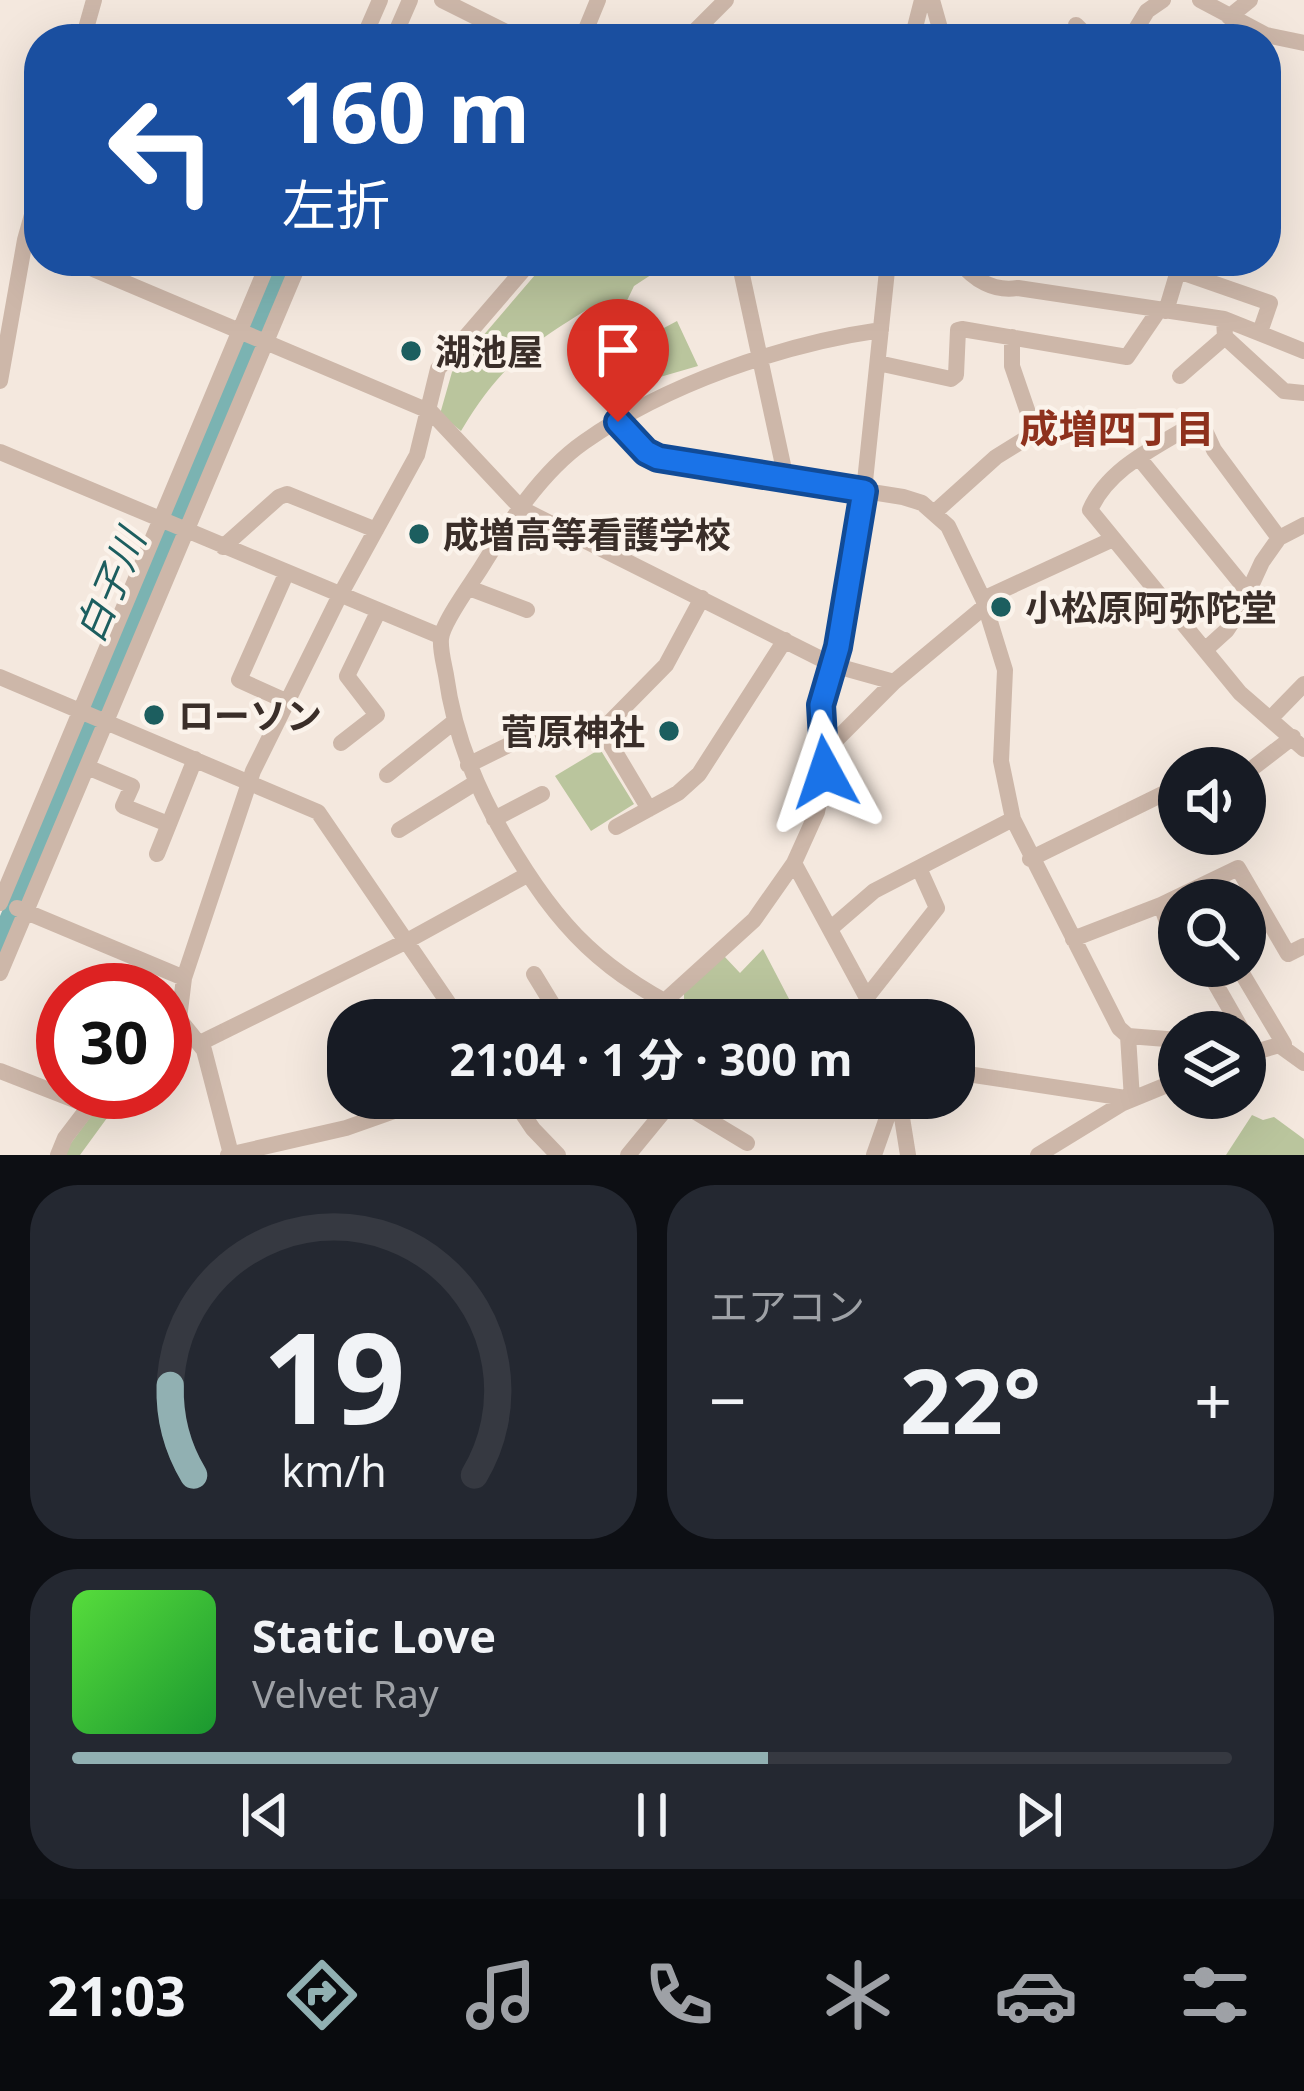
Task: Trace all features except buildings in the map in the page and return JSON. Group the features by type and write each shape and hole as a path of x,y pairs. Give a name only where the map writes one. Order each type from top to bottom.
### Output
{"street":[{"path":"442,0 490,24"},
{"path":"702,24 726,0"},
{"path":"1200,0 1243,24"},
{"path":"1228,17 1250,0"},
{"path":"0,381 24,276"},
{"path":"109,276 428,411 522,509 833,665 894,682"},
{"path":"0,973 9,904 262,276"},
{"path":"9,904 87,767 294,276"},
{"path":"189,963 250,782 339,597 418,455 438,369 518,276"},
{"path":"742,276 786,479"},
{"path":"667,999 754,920 794,863 817,812 825,772 821,705 833,665 864,491 887,276"},
{"path":"973,276 1001,290 1018,288 1162,310 1224,328 1260,332 1304,351"},
{"path":"878,363 951,379 956,375 958,330 1127,357 1162,310 1176,276"},
{"path":"1190,276 1270,303 1260,332"},
{"path":"1180,376 1224,328"},
{"path":"1224,328 1284,391 1304,393"},
{"path":"659,999 627,981 579,942 527,875 468,765 440,636 500,537 556,467 583,442 694,382 836,337 881,330"},
{"path":"935,512 996,458 1035,433 1012,366 1012,337"},
{"path":"618,422 658,458 903,497 935,512 961,546 1005,670 1001,761 1013,819 1111,1016 1129,1036 1132,1099"},
{"path":"1266,762 1298,743 1240,693 1090,510 1099,490 1139,458 1195,423 1202,424 1214,450 1279,538"},
{"path":"0,452 440,636"},
{"path":"1139,458 1248,592"},
{"path":"223,547 287,494 376,530"},
{"path":"1206,649 1227,630 1279,538 1304,525"},
{"path":"824,752 983,603 1111,541"},
{"path":"286,574 239,680 288,702"},
{"path":"469,588 527,610"},
{"path":"649,809 602,730 666,665 701,598"},
{"path":"341,743 377,715 346,676 378,612"},
{"path":"616,827 678,793 714,756 785,640"},
{"path":"0,676 318,812 446,999"},
{"path":"1271,718 1304,684"},
{"path":"387,775 455,721"},
{"path":"468,765 529,735"},
{"path":"157,854 195,759"},
{"path":"87,767 132,786 123,806 168,824"},
{"path":"399,830 475,783"},
{"path":"494,819 542,794"},
{"path":"1030,859 1158,795"},
{"path":"830,928 874,891 1013,819"},
{"path":"794,863 867,997 937,908 919,868"},
{"path":"1214,879 1238,868 1244,879"},
{"path":"200,1043 407,941 527,875"},
{"path":"9,904 149,963"},
{"path":"1073,939 1158,905"},
{"path":"1266,916 1288,954 1304,946"},
{"path":"1229,1011 1214,983 1240,970 1263,1011"},
{"path":"534,974 549,999"},
{"path":"1266,1017 1281,1044 1304,1063"},
{"path":"192,1034 200,1043 229,1155 280,1150 372,1119"},
{"path":"1129,1036 1158,1038"},
{"path":"1266,1043 1304,1043"},
{"path":"0,1071 36,1082"},
{"path":"975,1075 1132,1099"},
{"path":"1038,1155 1158,1088"},
{"path":"58,1155 80,1119"},
{"path":"529,1119 558,1155"},
{"path":"628,1155 651,1119"},
{"path":"707,1119 747,1143"},
{"path":"874,1155 888,1119"},
{"path":"900,1119 908,1155"}],"green space":[{"path":"534,276 649,276 634,286 623,309 629,321 636,318 647,337 677,321 698,366 660,377 595,305 518,358 461,431 440,414 452,372"},
{"path":"600,749 634,804 591,831 555,776"},
{"path":"763,949 789,999 684,999 684,991 724,956 740,973"},
{"path":"1274,1117 1304,1139 1304,1155 1226,1155 1249,1119"},
{"path":"89,1119 106,1119 80,1155 62,1155"}],"water":[{"path":"267,276 289,276 0,961 0,916"}],"place":[{"name":"湖池屋","path":"411,351"},
{"name":"成増高等看護学校","path":"419,534"},
{"name":"小松原阿弥陀堂","path":"1001,607"},
{"name":"ローソン","path":"154,715"},
{"name":"菅原神社","path":"669,731"}],"district":[{"name":"成増四丁目","path":"1117,427"}],"route":[{"path":"618,422 646,452 672,462 864,491 838,647 821,705 825,772"}],"water label":[{"name":"白子川","path":"109,585"}]}
